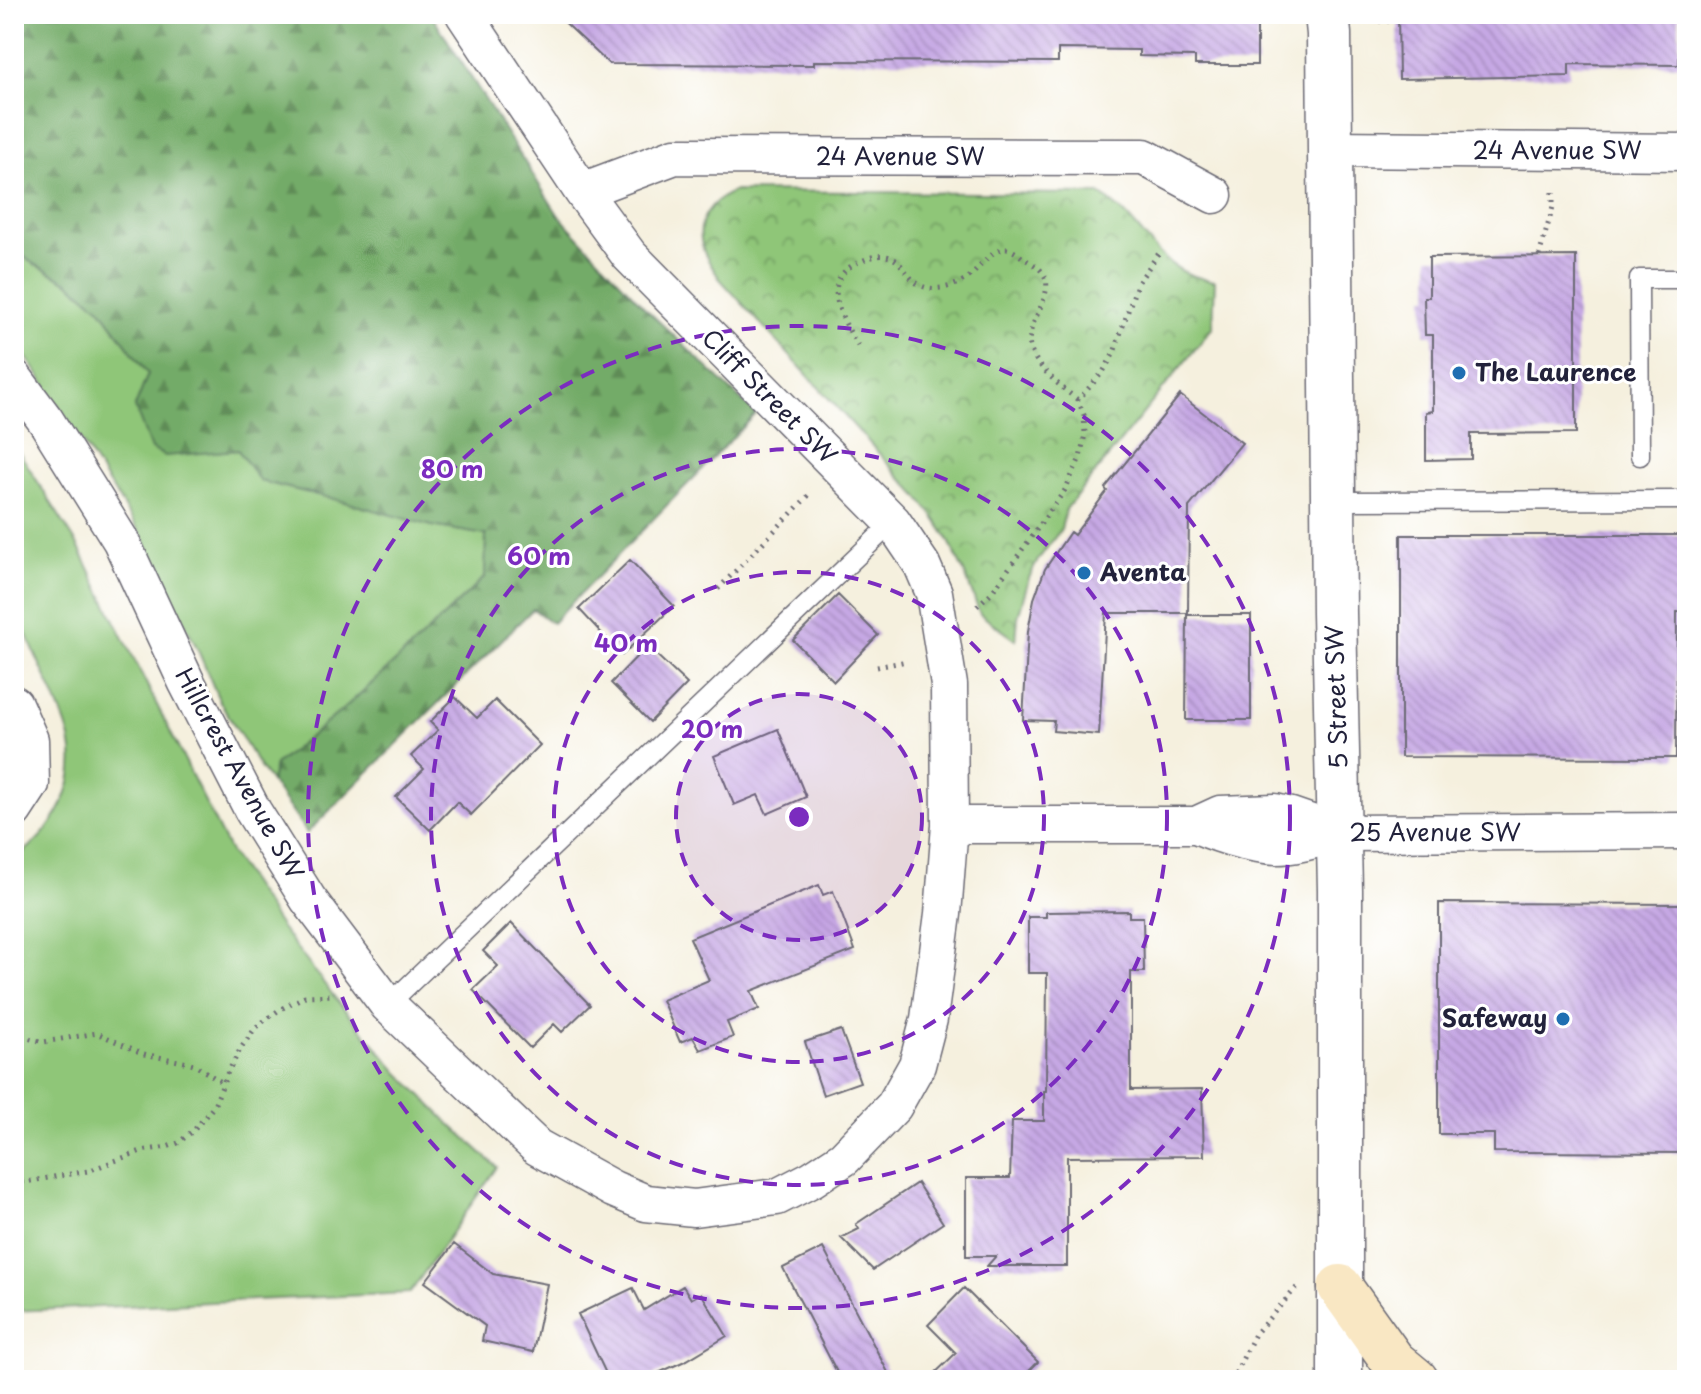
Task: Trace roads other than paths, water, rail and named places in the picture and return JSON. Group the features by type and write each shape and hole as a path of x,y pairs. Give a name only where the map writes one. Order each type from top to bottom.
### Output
{"main road":[{"path":"1321,1284 1393,1361 1416,1380"}],"street":[{"name":"Cliff Street SW","path":"464,14 582,191 629,255 893,522 922,565 934,593 949,685 950,825"},
{"name":"5 Street SW","path":"1327,14 1340,833 1321,1284 1340,1380"},
{"name":"24 Avenue SW","path":"1330,149 1687,152"},
{"name":"24 Avenue SW","path":"582,191 675,156 1144,157 1214,195"},
{"name":"Hillcrest Avenue SW","path":"14,378 46,421 121,541 186,681 253,811 308,899 388,1005 537,1147 613,1189 646,1203 694,1208 777,1197 844,1158 894,1106 917,1065 929,1019 943,914 950,825"},
{"path":"14,704 30,740 31,784 14,810"},
{"name":"25 Avenue SW","path":"950,825 1196,825 1220,814 1275,812 1340,833 1687,831"}],"lane":[{"path":"1640,456 1639,279 1687,279"},
{"path":"1333,501 1687,500"},
{"path":"388,1005 893,522"}],"place":[{"name":"The Laurence","path":"1459,373"},
{"name":"Aventa","path":"1084,573"},
{"name":"Safeway","path":"1563,1019"}]}
